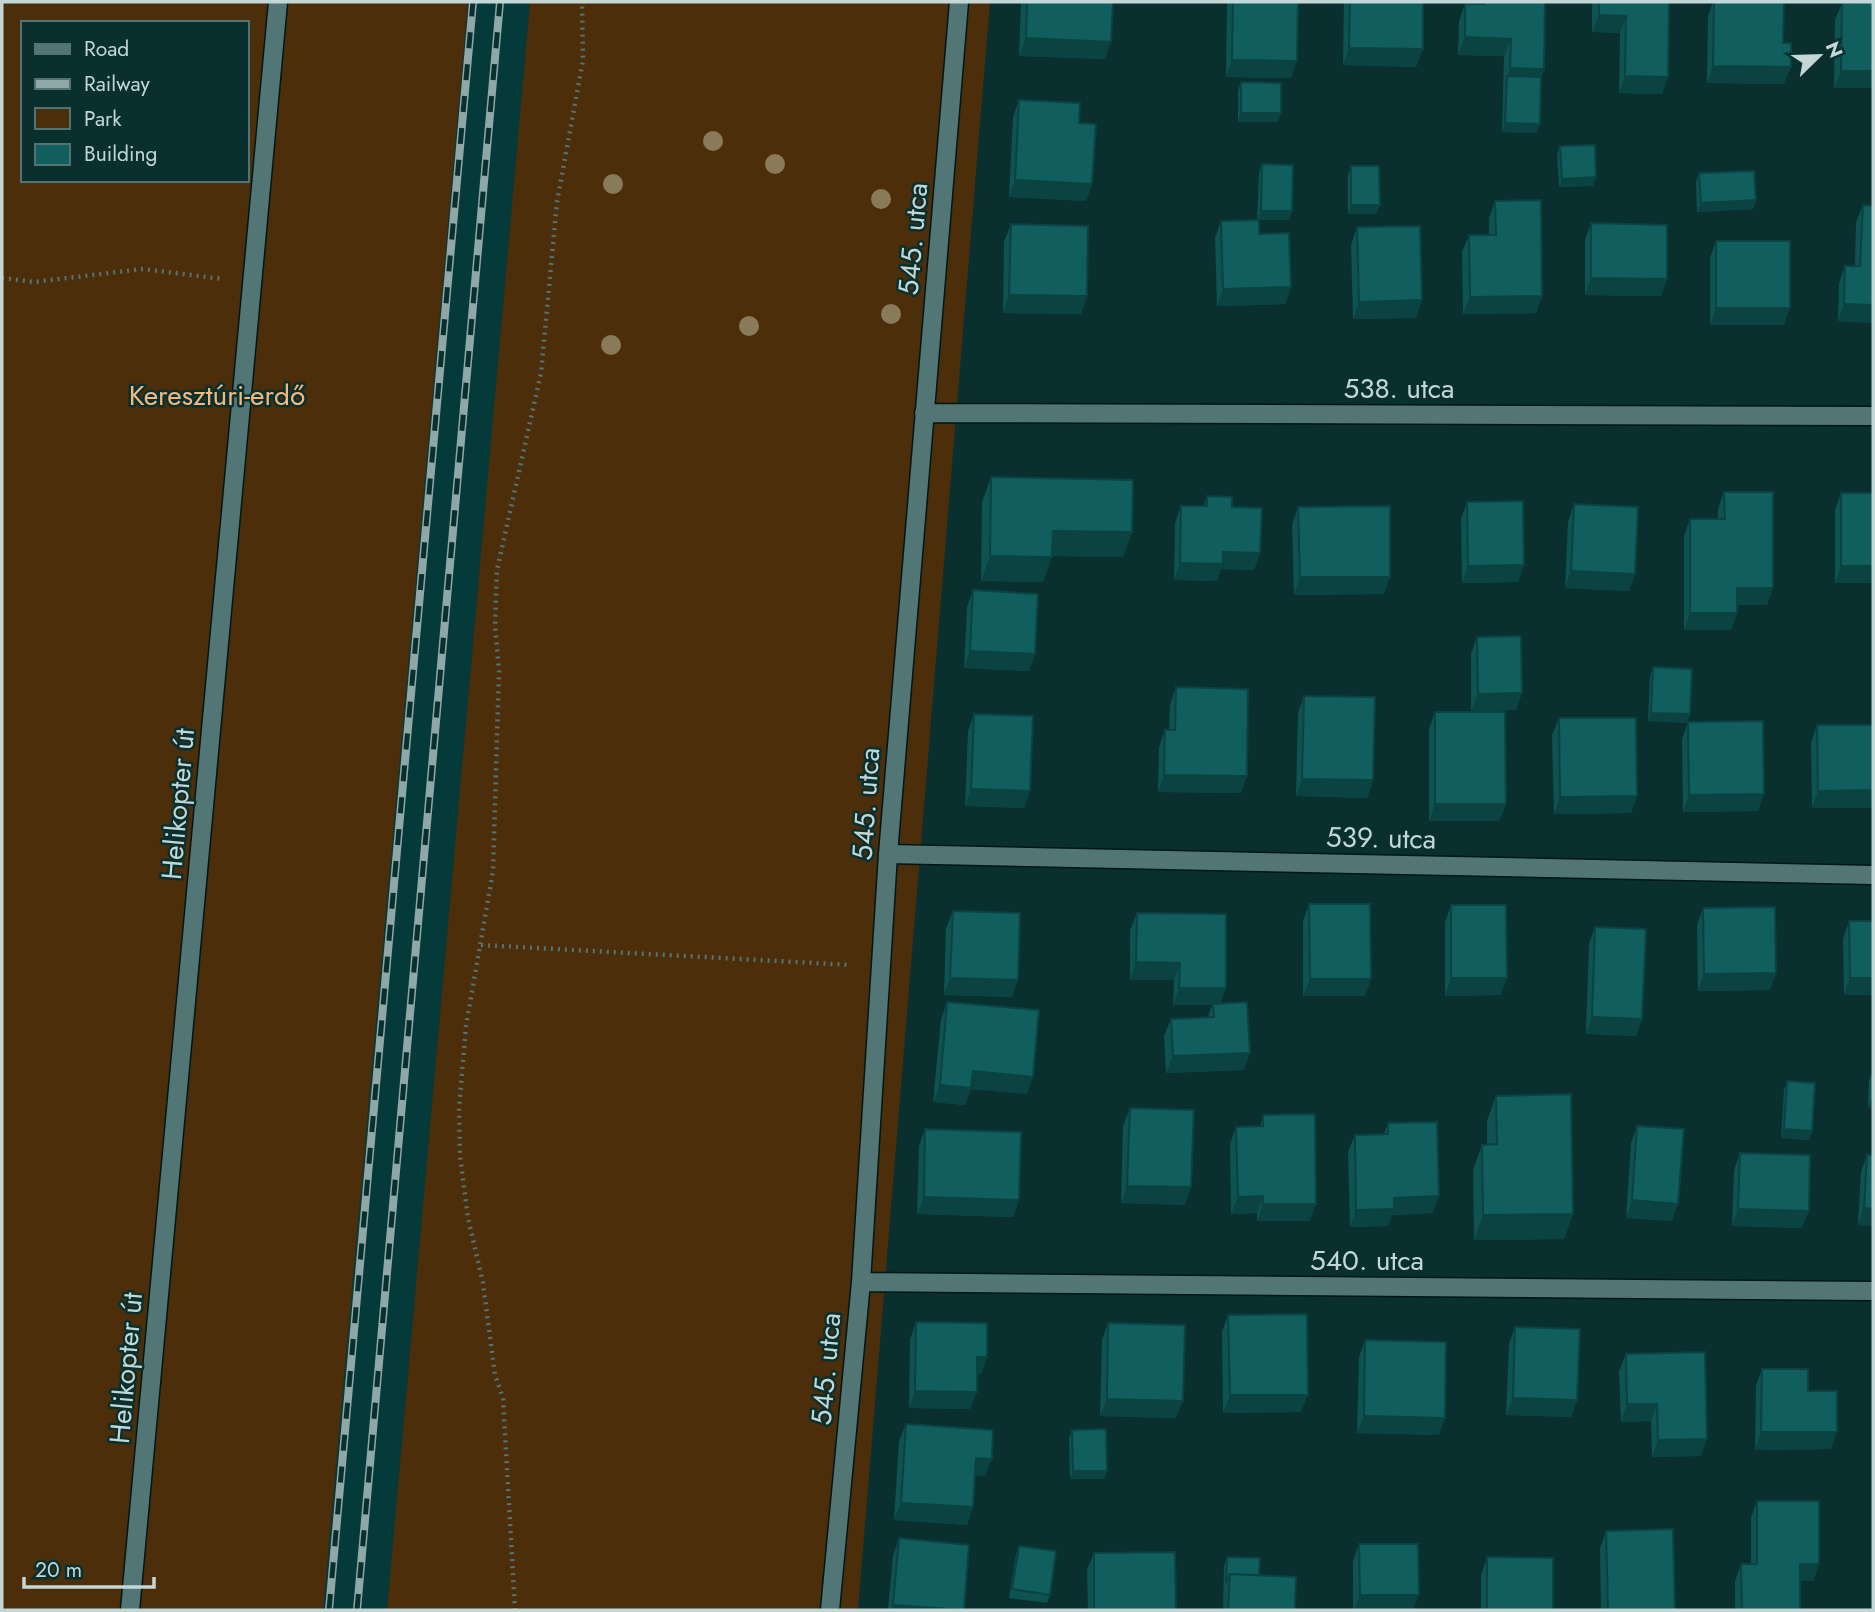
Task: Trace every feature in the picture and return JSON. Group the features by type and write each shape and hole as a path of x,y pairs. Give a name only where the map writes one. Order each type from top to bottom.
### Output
{"street":[{"name":"Helikopter út","path":"130,1610 278,2"},
{"name":"545. utca","path":"830,1610 861,1282 888,854 959,2"},
{"name":"538. utca","path":"924,413 1873,416"},
{"name":"539. utca","path":"888,854 1873,874"},
{"name":"540. utca","path":"861,1282 1873,1290"}],"path":[{"path":"515,1610 503,1398 495,1375 484,1283 468,1218 460,1156 460,1108 466,1026 494,870 499,671 495,625 497,570 541,373 557,202 583,60 582,2"},
{"path":"2,278 34,282 143,269 252,283"},
{"path":"481,945 881,967"}],"shaded area":[{"path":"468,2 530,2 387,1610 323,1610"}],"green space":[{"name":"Keresztúri-erdő","path":"2,2 468,2 323,1610 2,1610"},
{"path":"530,2 990,2 858,1610 387,1610"}],"building":[{"path":"1027,2 1113,2 1111,42 1026,38"},
{"path":"1233,2 1298,2 1297,61 1232,60"},
{"path":"1350,2 1423,2 1423,49 1349,48"},
{"path":"1545,2 1544,69 1510,68 1511,39 1465,37 1465,4"},
{"path":"1599,2 1669,2 1668,77 1625,76 1626,16 1599,15"},
{"path":"1714,2 1784,2 1783,43 1791,43 1791,67 1713,66"},
{"path":"1873,2 1873,71 1841,71 1842,3"},
{"path":"1507,76 1541,77 1540,124 1505,123"},
{"path":"1241,82 1281,83 1281,113 1241,113"},
{"path":"1019,100 1080,103 1079,123 1096,124 1092,184 1015,180"},
{"path":"1595,145 1596,177 1562,179 1560,146"},
{"path":"1262,164 1293,165 1292,211 1261,211"},
{"path":"1351,166 1379,166 1380,205 1351,205"},
{"path":"1754,171 1756,200 1701,203 1699,173"},
{"path":"1541,200 1542,296 1470,297 1469,235 1496,235 1495,201"},
{"path":"1863,205 1873,206 1873,305 1844,304 1845,266 1860,266"},
{"path":"1259,220 1259,234 1289,233 1291,287 1223,289 1221,221"},
{"path":"1591,223 1667,225 1667,279 1591,278"},
{"path":"1011,224 1088,226 1087,296 1009,295"},
{"path":"1420,226 1422,300 1359,302 1357,227"},
{"path":"1716,241 1790,241 1790,308 1716,308"},
{"path":"991,477 1133,480 1132,532 1053,531 1052,557 990,556"},
{"path":"1724,492 1773,492 1773,588 1737,588 1737,613 1690,613 1690,519 1725,519"},
{"path":"1841,493 1873,493 1873,566 1841,566"},
{"path":"1207,496 1232,497 1232,507 1262,508 1260,553 1223,552 1223,564 1180,563 1181,506 1207,506"},
{"path":"1523,501 1524,565 1468,566 1467,502"},
{"path":"1574,504 1638,507 1635,574 1571,571"},
{"path":"1390,506 1390,577 1300,577 1298,507"},
{"path":"973,590 1038,594 1035,654 970,651"},
{"path":"1521,636 1522,693 1478,694 1477,637"},
{"path":"1653,667 1692,669 1690,714 1651,713"},
{"path":"1176,687 1248,689 1247,776 1164,775 1165,730 1175,730"},
{"path":"1304,696 1375,697 1373,780 1302,779"},
{"path":"1435,712 1505,712 1506,804 1435,804"},
{"path":"974,714 1033,716 1030,791 971,789"},
{"path":"1559,718 1636,718 1637,796 1560,797"},
{"path":"1763,721 1764,794 1689,795 1688,722"},
{"path":"1817,725 1873,725 1873,790 1818,791"},
{"path":"1309,904 1370,904 1371,979 1310,979"},
{"path":"1451,905 1506,905 1507,978 1451,978"},
{"path":"1775,907 1776,973 1704,974 1703,908"},
{"path":"953,911 1020,913 1018,980 950,978"},
{"path":"1137,913 1226,914 1226,988 1179,988 1180,963 1136,962"},
{"path":"1849,921 1873,921 1873,978 1850,978"},
{"path":"1595,927 1646,929 1642,1019 1592,1017"},
{"path":"947,1002 1039,1010 1033,1077 973,1071 971,1088 940,1085"},
{"path":"1247,1002 1250,1053 1173,1056 1171,1019 1214,1017 1213,1004"},
{"path":"1787,1081 1815,1083 1812,1131 1784,1129"},
{"path":"1571,1094 1573,1214 1483,1215 1482,1145 1497,1144 1496,1096"},
{"path":"1130,1108 1194,1110 1191,1187 1127,1186"},
{"path":"1315,1114 1316,1204 1263,1204 1263,1196 1238,1197 1236,1127 1263,1126 1263,1115"},
{"path":"1437,1122 1439,1196 1394,1198 1394,1209 1356,1210 1355,1135 1388,1134 1388,1123"},
{"path":"1637,1126 1684,1129 1678,1204 1632,1200"},
{"path":"925,1129 1021,1132 1019,1200 924,1197"},
{"path":"1740,1153 1810,1155 1809,1211 1738,1209"},
{"path":"1867,1155 1873,1155 1873,1209 1864,1208"},
{"path":"1307,1314 1308,1395 1230,1395 1228,1315"},
{"path":"916,1322 987,1323 987,1357 977,1357 977,1392 915,1391"},
{"path":"1108,1323 1185,1325 1183,1401 1107,1399"},
{"path":"1515,1327 1580,1329 1577,1400 1513,1398"},
{"path":"1365,1340 1446,1342 1445,1418 1364,1416"},
{"path":"1705,1352 1707,1439 1658,1440 1657,1404 1627,1404 1626,1354"},
{"path":"1762,1369 1808,1369 1808,1391 1837,1391 1837,1432 1761,1432"},
{"path":"906,1424 993,1430 992,1459 976,1458 973,1507 901,1503"},
{"path":"1106,1429 1107,1471 1073,1471 1072,1430"},
{"path":"1757,1501 1819,1501 1819,1564 1800,1564 1800,1610 1742,1610 1741,1564 1757,1564"},
{"path":"1673,1529 1675,1610 1608,1610 1606,1531"},
{"path":"899,1538 969,1545 964,1610 893,1605"},
{"path":"1359,1544 1418,1544 1419,1595 1360,1595"},
{"path":"1019,1546 1056,1551 1050,1595 1012,1589"},
{"path":"1175,1552 1176,1610 1094,1610 1094,1553"},
{"path":"1227,1557 1260,1558 1259,1575 1230,1574 1226,1583"},
{"path":"1487,1557 1553,1558 1553,1610 1487,1610"},
{"path":"1230,1574 1296,1577 1295,1610 1228,1610"}],"railway":[{"path":"329,1610 473,2"},
{"path":"357,1610 500,2"}]}
